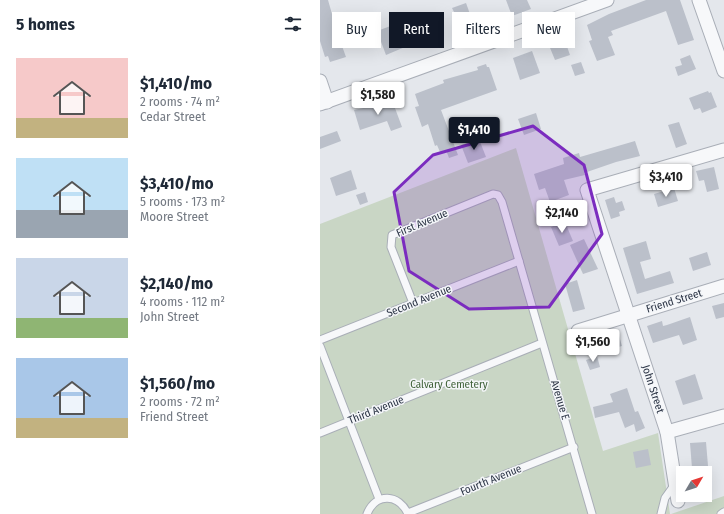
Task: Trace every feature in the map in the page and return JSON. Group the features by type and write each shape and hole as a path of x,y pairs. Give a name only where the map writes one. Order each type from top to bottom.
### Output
{"street":[{"path":"320,81 323,103 607,0"},
{"path":"699,0 724,71"},
{"name":"John Street","path":"676,490 667,432 630,315 587,190 724,150"},
{"name":"Friend Street","path":"578,331 724,286"},
{"path":"667,432 724,416"}],"lane":[{"name":"First Avenue","path":"413,303 391,247 392,236 493,194 498,195"},
{"name":"Avenue E","path":"498,195 502,202 542,343 574,447 592,514"},
{"name":"Second Avenue","path":"320,340 519,261"},
{"name":"Third Avenue","path":"320,433 542,343"},
{"path":"320,346 379,499"},
{"name":"Fourth Avenue","path":"408,514 574,447"},
{"path":"661,514 665,498 675,484"},
{"path":"367,514 373,503 379,499 388,498 403,504 408,514"}],"highlighted area":[{"path":"533,126 584,165 602,234 549,307 469,309 409,271 394,192 433,155"}],"green space":[{"name":"Calvary Cemetery","path":"516,148 603,451 658,433 670,514 320,514 320,224"},
{"path":"724,496 724,514 671,514 706,502 712,502 712,500"}],"building":[{"path":"320,0 328,0 332,14 332,48 343,48 346,57 330,62 328,56 325,57 320,41"},
{"path":"506,0 527,0 531,9 514,15 514,12 510,12"},
{"path":"646,0 680,0 694,40 678,45 666,11 611,31 613,35 608,37 615,55 597,61 589,41 592,40 587,25 609,14"},
{"path":"466,3 469,12 454,12 452,8"},
{"path":"389,27 389,48 403,48 386,55 381,42 381,30"},
{"path":"550,48 568,48 570,55 555,60"},
{"path":"532,51 540,73 520,80 513,58"},
{"path":"690,55 696,69 678,76 675,67 682,65 680,59"},
{"path":"581,62 585,73 575,76 571,65"},
{"path":"486,64 487,67 489,67 497,90 441,110 458,155 449,158 446,150 440,152 437,145 435,146 428,124 422,127 415,107 419,106 415,94 444,83 443,80 478,70 477,67"},
{"path":"708,91 709,93 711,92 717,107 702,113 700,108 694,110 689,98"},
{"path":"392,100 402,127 391,131 387,121 360,130 354,110 368,108"},
{"path":"536,113 541,129 524,135 518,119"},
{"path":"679,122 687,144 676,148 668,125"},
{"path":"337,131 341,141 320,149 320,137"},
{"path":"479,139 486,157 468,163 461,145"},
{"path":"635,141 640,156 616,162 584,173 585,175 564,180 569,195 550,202 545,188 539,190 534,174 564,164 563,158 579,153 580,157"},
{"path":"714,167 719,189 707,192 704,180 699,181 696,171"},
{"path":"351,170 357,189 336,196 330,178"},
{"path":"674,188 678,201 658,207 654,194"},
{"path":"365,192 368,202 360,205 356,195"},
{"path":"614,197 616,203 622,201 625,210 619,212 620,216 611,219 605,200"},
{"path":"565,222 573,241 559,246 551,227"},
{"path":"584,239 598,269 583,274 570,245"},
{"path":"646,241 651,259 640,262 645,279 670,271 674,283 637,294 623,248"},
{"path":"707,252 711,265 693,271 689,258"},
{"path":"577,280 585,309 573,312 565,284"},
{"path":"724,303 724,317 716,319 712,306"},
{"path":"690,317 697,340 683,345 679,335 653,343 647,326 662,321 663,326"},
{"path":"618,332 622,346 603,351 600,343 610,340 608,335"},
{"path":"597,356 600,367 590,370 586,360"},
{"path":"695,374 703,399 683,405 675,381"},
{"path":"627,388 635,412 638,411 645,428 636,432 634,424 625,428 619,412 595,418 593,407 613,402 610,394"},
{"path":"706,442 708,466 692,466 690,443"},
{"path":"648,449 651,465 636,468 633,452"}]}
